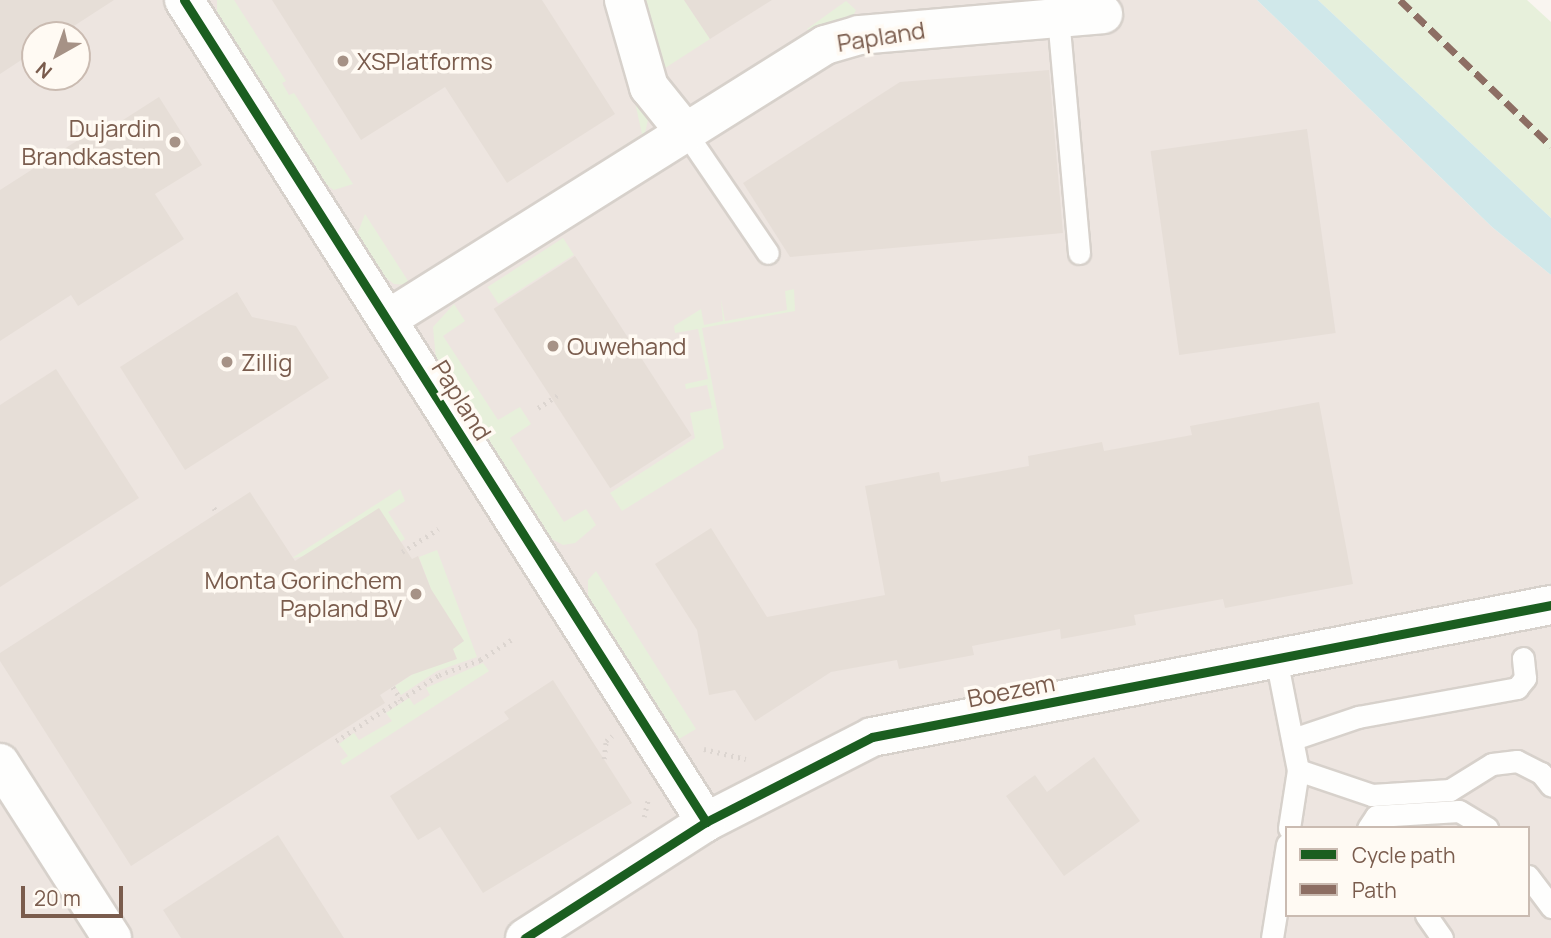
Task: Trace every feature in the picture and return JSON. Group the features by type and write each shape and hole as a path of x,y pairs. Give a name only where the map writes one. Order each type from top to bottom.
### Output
{"street":[{"name":"Papland","path":"184,0 706,822"},
{"path":"624,0 649,87 686,133"},
{"name":"Papland","path":"388,319 825,45 859,35 1058,9 1103,15"},
{"name":"Boezem","path":"525,938 706,822 872,737 1551,605"},
{"path":"0,763 112,938"}],"lane":[{"path":"1058,9 1079,253"},
{"path":"686,133 768,253"},
{"path":"1293,738 1357,717 1517,688 1525,678 1523,657"},
{"path":"1276,658 1298,770 1289,826"},
{"path":"1298,770 1372,795 1450,790 1492,764 1517,761 1541,773 1551,786"},
{"path":"1369,826 1376,816 1459,811 1485,826"},
{"path":"1272,938 1285,857"},
{"path":"1530,879 1551,907"},
{"path":"1427,917 1442,938"}],"path":[{"path":"538,408 558,395"},
{"path":"214,508 218,513"},
{"path":"402,552 438,529"},
{"path":"336,741 401,700 511,640"},
{"path":"393,687 401,700"}],"shaded area":[{"path":"0,0 1257,0 1492,227 1551,275 1551,938 0,938"}],"green space":[{"path":"217,0 234,0 286,81 282,83 289,95 294,93 353,184 334,190 322,182 217,18"},
{"path":"641,0 684,0 710,39 662,70"},
{"path":"1318,0 1527,0 1551,22 1551,218"},
{"path":"846,1 856,10 853,16 810,33 807,29"},
{"path":"632,89 649,115 644,138 410,285 394,284 380,273 357,235 365,214 410,284 642,134"},
{"path":"563,238 574,255 498,304 488,287"},
{"path":"794,289 795,311 702,328 724,448 622,511 610,493 695,438 690,413 712,408 707,385 686,389 685,384 708,379 698,329 675,333 674,326 701,309 704,325 723,321 721,299 725,321 787,310 785,291"},
{"path":"454,304 465,321 443,336 498,420 520,407 531,424 510,438 564,522 586,509 596,525 575,543 563,545 550,538 436,360 433,327"},
{"path":"400,489 405,501 388,512 405,539 401,542 292,558"},
{"path":"437,550 477,657 437,671 401,695 395,686 422,668 456,658 419,557"},
{"path":"596,571 696,729 679,739 588,597 588,580"},
{"path":"483,663 489,671 343,765 340,761 348,756 339,744 354,733 359,740 392,721 386,713 409,698 414,705 430,695 426,688"}],"water":[{"path":"1257,0 1318,0 1551,218 1551,275 1492,227"}],"building":[{"path":"0,0 114,0 82,21 21,21 21,60 0,74"},
{"path":"272,0 542,0 615,114 507,183 445,87 361,140"},
{"path":"684,0 772,0 710,39"},
{"path":"1049,70 1063,233 790,257 743,183 900,82"},
{"path":"159,97 202,165 155,194 184,239 78,306 71,295 0,341 0,190 108,121 112,127"},
{"path":"1307,129 1336,333 1179,355 1151,151"},
{"path":"575,256 692,435 610,488 494,309"},
{"path":"237,292 252,317 296,326 329,378 185,470 120,367"},
{"path":"56,369 139,498 0,587 0,405"},
{"path":"1319,402 1353,584 1225,608 1223,599 1134,615 1136,625 1061,639 1060,629 972,646 974,655 899,669 897,660 831,672 755,721 735,690 709,695 697,630 655,564 711,528 767,617 885,595 865,486 939,472 941,482 1029,466 1028,456 1102,442 1104,451 1192,435 1190,426"},
{"path":"250,492 295,561 379,508 412,559 418,556 431,589 464,641 453,649 457,659 411,675 380,695 385,703 131,866 0,661 0,653"},
{"path":"553,680 632,803 483,893 440,827 418,840 390,796 509,719 504,712"},
{"path":"1094,757 1140,821 1064,876 1006,796 1035,775 1047,792"},
{"path":"278,835 344,938 181,938 163,910"}],"marked path":[{"path":"1400,0 1551,146"}],"cycle path":[{"path":"184,0 706,822"},
{"path":"525,938 706,822 872,737 1551,605"}],"place":[{"name":"XSPlatforms","path":"343,61"},
{"name":"Dujardin Brandkasten","path":"175,142"},
{"name":"Ouwehand","path":"553,346"},
{"name":"Zillig","path":"227,362"},
{"name":"Monta Gorinchem Papland BV","path":"416,594"}]}
